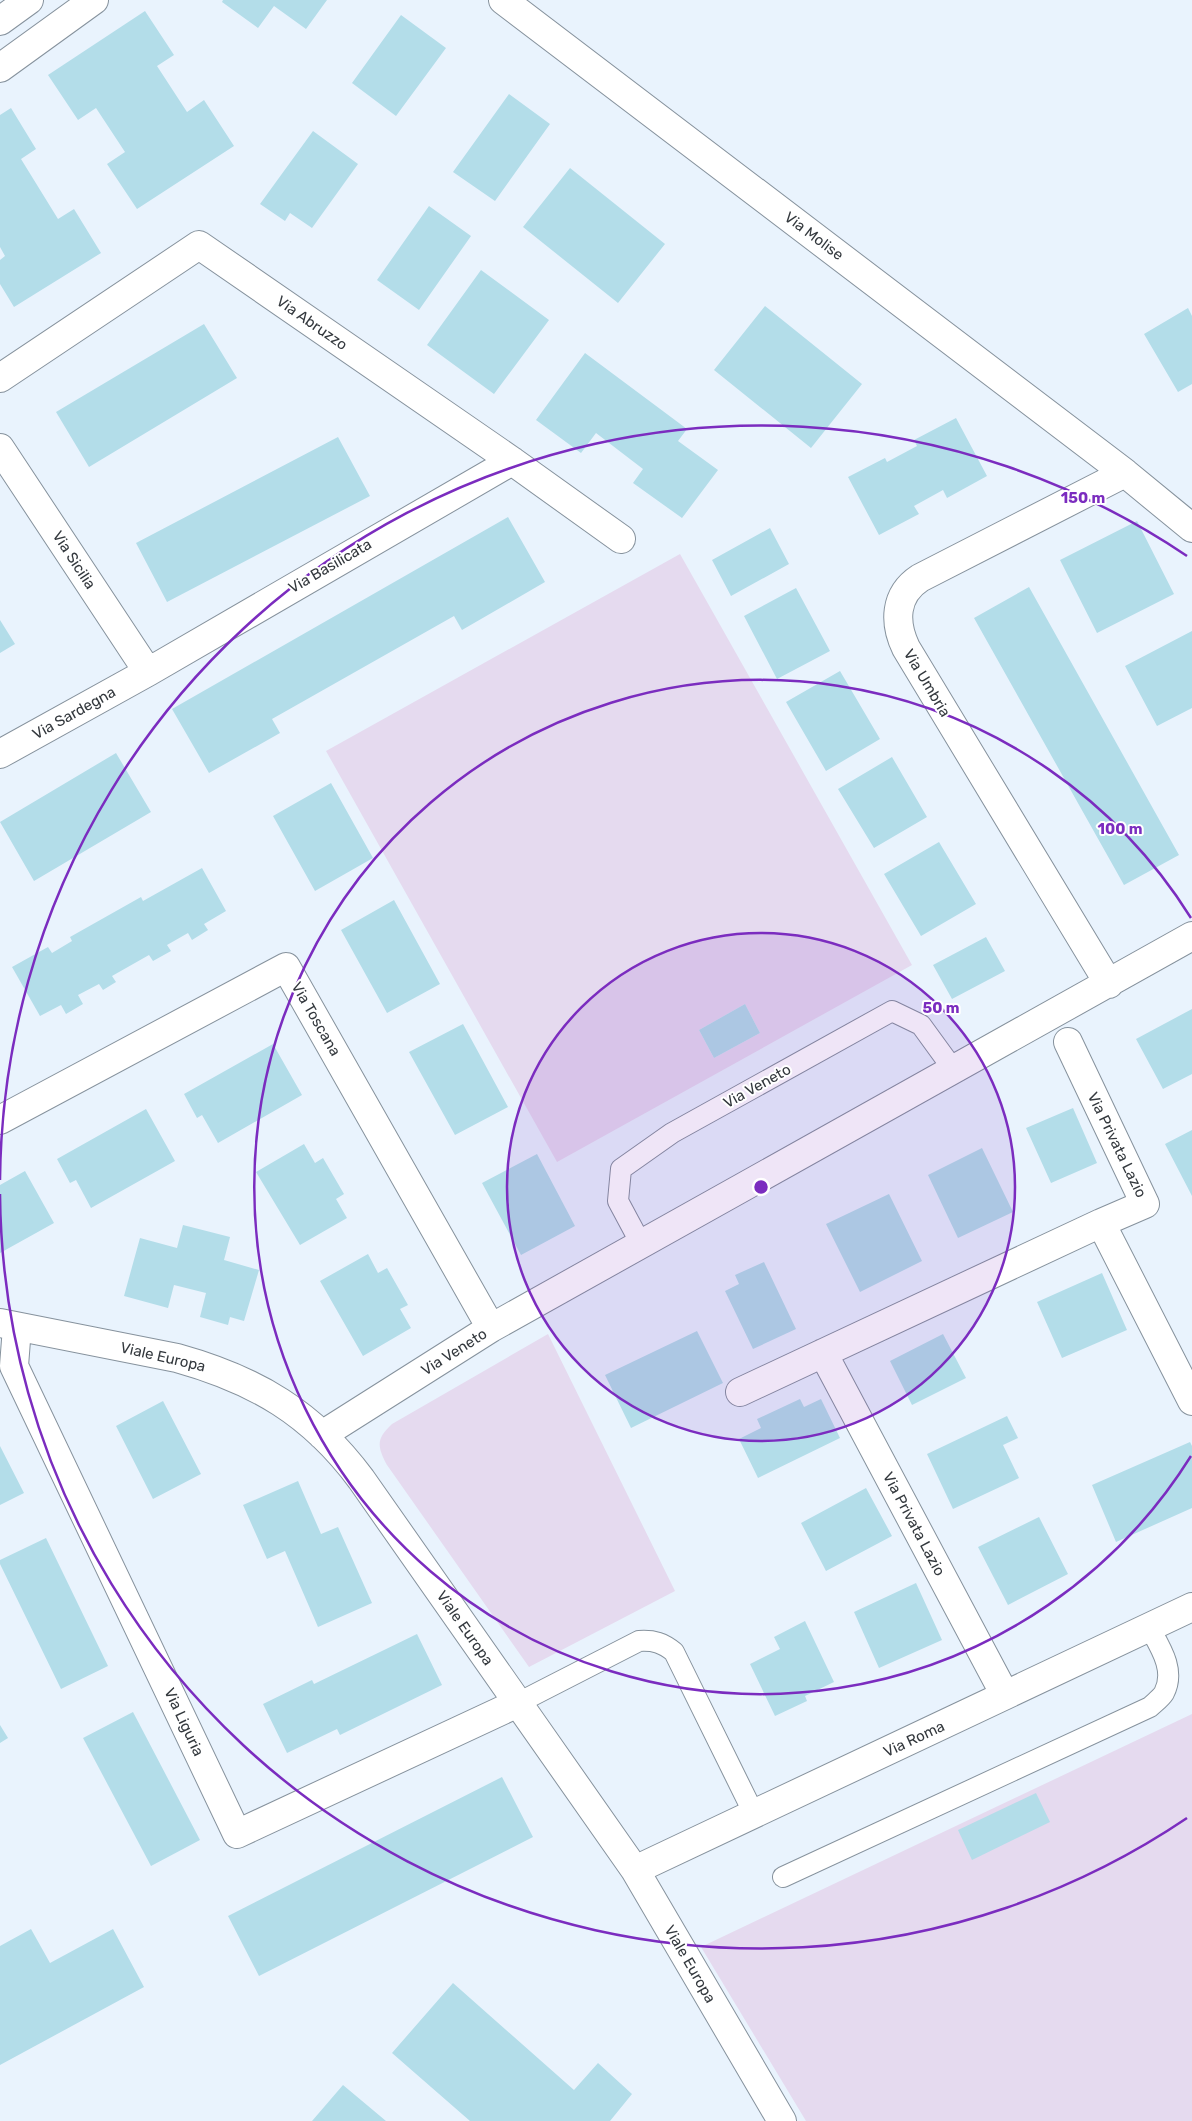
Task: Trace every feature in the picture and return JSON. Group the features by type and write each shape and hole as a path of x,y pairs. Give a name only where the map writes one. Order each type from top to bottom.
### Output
{"street":[{"path":"0,21 29,0"},
{"path":"0,68 94,0"},
{"name":"Via Molise","path":"503,0 1125,473 1192,528"},
{"name":"Via Abruzzo","path":"0,378 199,245 512,461 621,539"},
{"name":"Via Sicilia","path":"0,448 148,672"},
{"name":"Via Basilicata","path":"148,672 512,461"},
{"name":"Via Umbria","path":"1108,984 906,648 899,630 897,611 906,592 920,578 1125,473"},
{"name":"Via Sardegna","path":"0,754 148,672"},
{"name":"Via Veneto","path":"322,1435 491,1328 1192,936"},
{"name":"Via Toscana","path":"0,1120 286,967 491,1328"},
{"name":"Via Privata Lazio","path":"740,1392 1145,1204 1068,1042"},
{"path":"1101,1223 1192,1401"},
{"name":"Viale Europa","path":"9,1325 177,1358 215,1369 279,1400 322,1435 361,1479 635,1870 782,2121"},
{"name":"Via Liguria","path":"9,1325 14,1366 237,1834 518,1703"},
{"name":"Via Privata Lazio","path":"823,1353 1006,1695"},
{"name":"Via Roma","path":"635,1870 1192,1607"}],"lane":[{"name":"Via Veneto","path":"641,1244 618,1201 621,1169 672,1133 892,1011 921,1025 953,1069"},
{"path":"783,1877 1150,1708 1164,1693 1169,1676 1166,1660 1149,1627"},
{"path":"518,1703 639,1641 651,1640 664,1644 674,1652 754,1814"}],"shaded area":[{"path":"680,554 912,965 557,1162 326,751","holes":["745,1004 760,1033 714,1058 699,1030"]},
{"path":"548,1334 675,1591 529,1667 387,1465 381,1453 380,1443 383,1434 392,1424"},
{"path":"1192,1714 1192,2121 806,2121 701,1947"}],"building":[{"path":"223,0 327,0 306,29 274,6 258,28 222,2"},
{"path":"145,11 174,55 157,66 187,112 204,100 234,146 137,209 107,164 125,152 96,108 78,120 48,75"},
{"path":"401,15 446,48 396,116 352,83"},
{"path":"509,94 550,124 495,201 453,172"},
{"path":"11,108 36,149 21,159 58,219 74,209 101,253 14,307 0,284 0,260 5,256 0,247 0,115"},
{"path":"313,131 358,164 312,228 290,213 285,221 260,204"},
{"path":"570,168 665,244 618,303 523,227"},
{"path":"429,206 471,236 419,310 377,280"},
{"path":"481,270 549,320 494,394 427,345"},
{"path":"765,306 862,384 811,448 714,370"},
{"path":"1188,308 1192,316 1192,384 1178,392 1144,334"},
{"path":"204,324 237,378 89,467 56,412"},
{"path":"585,353 687,429 678,441 718,470 682,518 633,483 643,469 596,433 581,453 536,420"},
{"path":"956,418 987,476 947,498 943,490 914,506 919,514 879,535 848,477 885,458 887,462 917,446 914,440"},
{"path":"338,437 370,496 167,602 136,543"},
{"path":"508,517 545,582 462,630 454,616 272,719 280,733 209,773 172,709"},
{"path":"1137,521 1174,594 1097,633 1060,560"},
{"path":"770,528 789,564 731,596 712,560"},
{"path":"1029,587 1179,855 1124,885 974,618"},
{"path":"796,588 830,651 777,679 744,616"},
{"path":"0,620 15,644 0,653"},
{"path":"1192,631 1192,708 1157,726 1125,666"},
{"path":"840,671 880,739 826,771 786,702"},
{"path":"116,753 151,812 34,881 0,822"},
{"path":"892,757 927,817 874,848 838,789"},
{"path":"331,783 373,858 315,891 273,816"},
{"path":"939,842 976,904 921,936 884,874"},
{"path":"202,868 226,911 204,924 208,930 192,940 188,933 167,945 171,951 153,961 149,955 112,976 116,982 103,990 99,984 78,995 83,1004 66,1014 61,1005 40,1016 12,967 48,947 52,953 72,941 70,937 141,897 143,901"},
{"path":"394,900 440,984 387,1013 341,930"},
{"path":"986,937 1005,971 952,999 933,965"},
{"path":"745,1004 760,1033 714,1058 699,1030"},
{"path":"1192,1009 1192,1074 1163,1089 1136,1039"},
{"path":"463,1024 508,1107 455,1135 409,1052"},
{"path":"273,1044 302,1095 218,1143 202,1115 197,1118 184,1094"},
{"path":"1073,1108 1097,1163 1051,1183 1026,1128"},
{"path":"146,1109 175,1161 91,1208 76,1180 70,1183 57,1159"},
{"path":"1192,1130 1192,1196 1165,1144"},
{"path":"304,1144 315,1163 323,1158 344,1194 336,1199 347,1218 300,1245 256,1172"},
{"path":"982,1148 1013,1212 958,1238 928,1175"},
{"path":"537,1154 575,1226 521,1255 482,1183"},
{"path":"25,1171 54,1223 0,1253 0,1185"},
{"path":"889,1194 922,1261 860,1292 826,1224"},
{"path":"183,1225 230,1237 224,1260 259,1270 244,1321 230,1317 228,1325 200,1317 206,1293 174,1285 168,1308 124,1296 140,1238 177,1248"},
{"path":"368,1254 378,1273 387,1268 408,1305 400,1309 411,1328 363,1356 320,1281"},
{"path":"764,1262 796,1329 753,1349 725,1291 739,1284 735,1275"},
{"path":"1102,1273 1127,1330 1062,1358 1037,1302"},
{"path":"697,1331 723,1383 631,1428 605,1375"},
{"path":"943,1334 966,1378 912,1405 890,1361"},
{"path":"800,1399 804,1407 821,1399 840,1438 758,1478 739,1439 761,1428 757,1419"},
{"path":"163,1401 201,1474 153,1499 116,1426"},
{"path":"1007,1416 1018,1438 1003,1445 1019,1478 953,1509 927,1454"},
{"path":"1190,1442 1192,1446 1192,1508 1116,1542 1092,1485"},
{"path":"0,1446 24,1493 0,1505"},
{"path":"298,1481 321,1534 338,1527 372,1603 318,1627 285,1551 267,1559 243,1505"},
{"path":"866,1488 892,1536 826,1571 801,1523"},
{"path":"1039,1517 1068,1574 1008,1605 978,1547"},
{"path":"46,1538 108,1666 61,1689 0,1564 0,1560"},
{"path":"916,1583 942,1640 879,1668 854,1612"},
{"path":"805,1621 834,1682 805,1696 807,1701 775,1716 750,1664 780,1649 774,1637"},
{"path":"417,1634 442,1685 340,1735 337,1729 287,1753 263,1704 312,1680 314,1684"},
{"path":"133,1712 200,1840 151,1866 83,1738"},
{"path":"0,1725 8,1738 0,1743"},
{"path":"502,1777 533,1837 259,1976 228,1916"},
{"path":"1036,1793 1050,1822 972,1860 958,1830"},
{"path":"31,1929 50,1963 113,1929 144,1987 0,2065 0,1946"},
{"path":"453,1983 574,2090 598,2063 632,2094 610,2121 470,2121 392,2053"},
{"path":"343,2085 386,2121 312,2121"}]}
